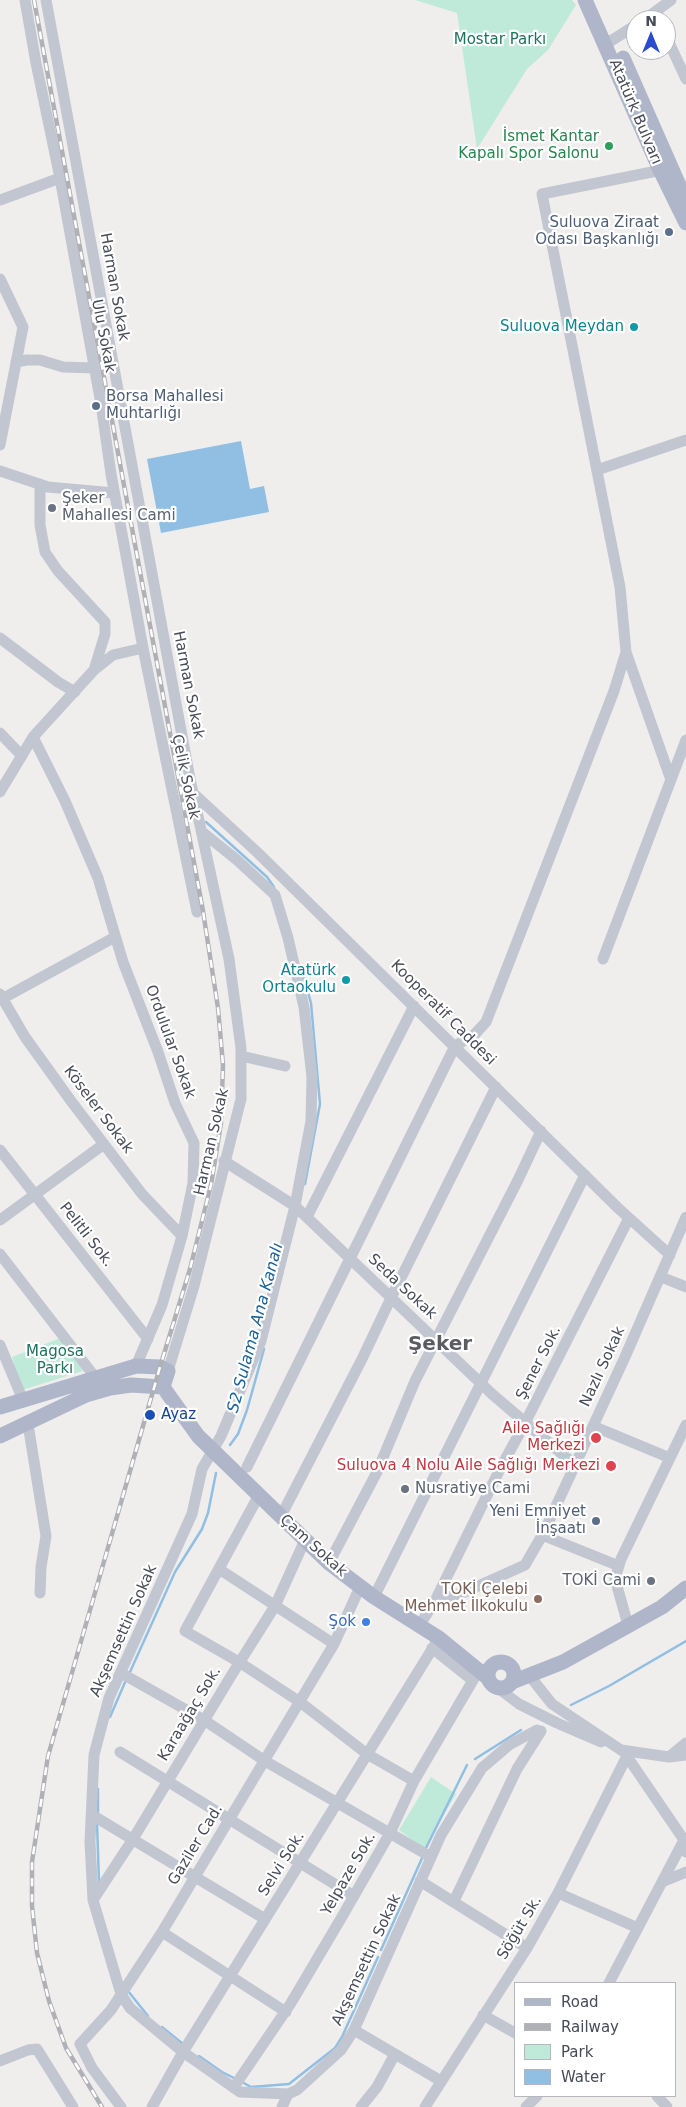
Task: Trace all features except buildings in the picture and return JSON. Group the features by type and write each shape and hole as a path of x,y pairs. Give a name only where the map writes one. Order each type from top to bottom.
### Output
{"main road":[{"name":"Atatürk Bulvarı","path":"585,0 610,41"},
{"name":"Atatürk Bulvarı","path":"596,0 610,41 666,169 686,223"},
{"name":"Atatürk Bulvarı","path":"666,169 686,200"},
{"path":"0,1407 136,1366 160,1367 168,1372 163,1387 131,1385 110,1388 86,1395 0,1436"},
{"name":"Çam Sokak","path":"163,1387 198,1436 329,1562 374,1597 419,1626 436,1643 484,1679"},
{"path":"512,1682 514,1676 512,1668 506,1662 493,1664 484,1679 507,1687 512,1682 563,1662 662,1607 686,1588"}],"street":[{"name":"Ulu Sokak","path":"25,0 60,178 114,493 143,648"},
{"name":"Harman Sokak","path":"46,0 193,793 229,959 241,1056 241,1099 194,1286 168,1372"},
{"path":"658,10 671,0"},
{"path":"610,41 626,31"},
{"path":"676,58 686,79"},
{"path":"666,169 542,194 620,587 626,652 671,780"},
{"path":"0,200 60,178"},
{"path":"0,279 23,327 0,444"},
{"path":"16,362 40,360 63,368 94,368"},
{"path":"597,470 686,440"},
{"path":"0,470 48,487 114,493"},
{"path":"40,484 40,525 45,552 58,571 105,622 105,634 94,670"},
{"path":"0,638 58,682 75,692"},
{"path":"0,792 33,737 94,670 113,655 143,648"},
{"name":"Çelik Sokak","path":"143,648 197,912"},
{"path":"247,1467 455,1046 475,1034 486,1022 610,700 626,652"},
{"path":"0,733 22,756"},
{"name":"Ordulular Sokak","path":"33,737 65,801 98,878 115,937 176,1103 194,1143 193,1183 182,1236 162,1305 136,1366"},
{"path":"604,959 686,740"},
{"name":"Kooperatif Caddesi","path":"193,793 258,853 585,1175 670,1256"},
{"name":"Akşemsettin Sokak","path":"202,831 275,895 288,938 304,1007 312,1077 311,1121 294,1206 261,1341 221,1436 202,1468 192,1514 109,1698 94,1755 90,1842 93,1900 121,1994 130,2008 186,2048 240,2092 288,2094 297,2090 341,2050 354,2030 441,1835 482,1768 510,1744 539,1730 517,1769 454,1901"},
{"path":"1,997 115,937"},
{"name":"Köseler Sokak","path":"1,997 25,1037 104,1144 142,1194 182,1236"},
{"path":"306,1217 414,1006"},
{"path":"241,1056 285,1066"},
{"path":"281,1516 362,1359 496,1087"},
{"path":"329,1562 377,1472 415,1381 518,1180 541,1131"},
{"path":"0,1220 104,1144"},
{"name":"Pelitli Sok.","path":"0,1150 148,1339"},
{"name":"Seda Sokak","path":"224,1161 294,1206 480,1383 575,1465"},
{"path":"374,1597 585,1175"},
{"name":"Nazlı Sokak","path":"435,1601 465,1592 526,1565 593,1426 661,1277 686,1217"},
{"name":"Şener Sok.","path":"435,1601 500,1469 629,1218"},
{"path":"0,1254 95,1377"},
{"path":"661,1277 686,1287"},
{"path":"0,1345 23,1400"},
{"path":"28,1424 46,1536 41,1567 40,1593"},
{"path":"628,1625 617,1592 615,1579 619,1566 686,1425"},
{"path":"593,1426 670,1458"},
{"path":"259,1495 185,1630 239,1662 300,1702 367,1754 414,1781"},
{"path":"542,1535 619,1566"},
{"name":"Karaağaç Sok.","path":"93,1900 133,1839 239,1662 275,1606 305,1540"},
{"path":"219,1569 334,1644"},
{"name":"Gaziler Cad.","path":"121,2107 92,2068 80,2044 111,2010 162,1932 334,1644 360,1587"},
{"path":"419,1626 435,1601"},
{"name":"Selvi Sok.","path":"152,2107 230,1976 436,1643"},
{"path":"121,1673 204,1720 265,1761 431,1857"},
{"path":"529,1676 552,1704 626,1754 685,1844 662,1882 610,1982"},
{"path":"484,1679 519,1704 626,1754 669,1757 686,1755"},
{"name":"Yelpaze Sok.","path":"234,2087 286,2012 390,1833 414,1781 484,1679"},
{"path":"669,1757 686,1742"},
{"path":"120,1752 354,1896"},
{"name":"Söğüt Sk.","path":"425,2107 527,1948 558,1894 626,1754"},
{"path":"92,1815 265,1919"},
{"path":"662,1882 686,1872"},
{"path":"420,1881 527,1948"},
{"path":"558,1894 638,1928"},
{"path":"162,1932 286,2012"},
{"path":"483,2015 514,2032"},
{"path":"354,2030 441,2081"},
{"path":"0,2061 28,2050 38,2049 74,2107"},
{"path":"361,2107 377,2087 395,2054"},
{"path":"282,2107 288,2094"},
{"path":"526,2107 536,2097"},
{"path":"658,2097 667,2107"}],"green space":[{"name":"Mostar Parkı","path":"415,0 572,0 576,5 548,50 527,69 477,149 457,13"},
{"name":"Magosa Parkı","path":"63,1337 83,1371 22,1390 12,1357"},
{"path":"431,1777 456,1794 424,1849 399,1830"}],"water":[{"path":"241,441 250,489 264,486 269,512 161,533 147,459"}],"waterway":[{"name":"S2 Sulama Ana Kanalı","path":"206,822 267,877 274,887"},
{"name":"S2 Sulama Ana Kanalı","path":"300,965 311,1003 320,1104 305,1184"},
{"name":"S2 Sulama Ana Kanalı","path":"230,1445 238,1434 247,1410 264,1349"},
{"name":"S2 Sulama Ana Kanalı","path":"130,1672 175,1572 202,1529 208,1513 216,1473"},
{"name":"S2 Sulama Ana Kanalı","path":"571,1705 609,1686 686,1641"},
{"name":"S2 Sulama Ana Kanalı","path":"110,1717 126,1680"},
{"name":"S2 Sulama Ana Kanalı","path":"475,1759 521,1730"},
{"name":"S2 Sulama Ana Kanalı","path":"426,1848 467,1765"},
{"name":"S2 Sulama Ana Kanalı","path":"98,1789 98,1812"},
{"name":"S2 Sulama Ana Kanalı","path":"97,1823 99,1882"},
{"name":"S2 Sulama Ana Kanalı","path":"381,1950 423,1856"},
{"name":"S2 Sulama Ana Kanalı","path":"242,2082 251,2087 289,2084 335,2048 342,2037 378,1957"},
{"name":"S2 Sulama Ana Kanalı","path":"128,1991 148,2016"},
{"name":"S2 Sulama Ana Kanalı","path":"162,2027 183,2044"},
{"name":"S2 Sulama Ana Kanalı","path":"199,2056 236,2079"}],"railway":[{"path":"34,0 203,911 218,1008 223,1065 221,1123 211,1185 190,1269 48,1756 32,1862 32,1906 37,1953 49,2001 66,2048 102,2107"}],"place":[{"name":"İsmet Kantar Kapalı Spor Salonu","path":"609,146"},
{"name":"Suluova Ziraat Odası Başkanlığı","path":"669,232"},
{"name":"Suluova Meydan","path":"634,327"},
{"name":"Borsa Mahallesi Muhtarlığı","path":"96,406"},
{"name":"Şeker Mahallesi Cami","path":"52,508"},
{"name":"Atatürk Ortaokulu","path":"346,980"},
{"name":"Ayaz","path":"150,1415"},
{"name":"Aile Sağlığı Merkezi","path":"596,1438"},
{"name":"Suluova 4 Nolu Aile Sağlığı Merkezi","path":"611,1466"},
{"name":"Nusratiye Cami","path":"405,1489"},
{"name":"Yeni Emniyet İnşaatı","path":"596,1521"},
{"name":"TOKİ Cami","path":"651,1581"},
{"name":"TOKİ Çelebi Mehmet İlkokulu","path":"538,1599"},
{"name":"Şok","path":"366,1622"}],"district":[{"name":"Şeker","path":"440,1345"}]}
